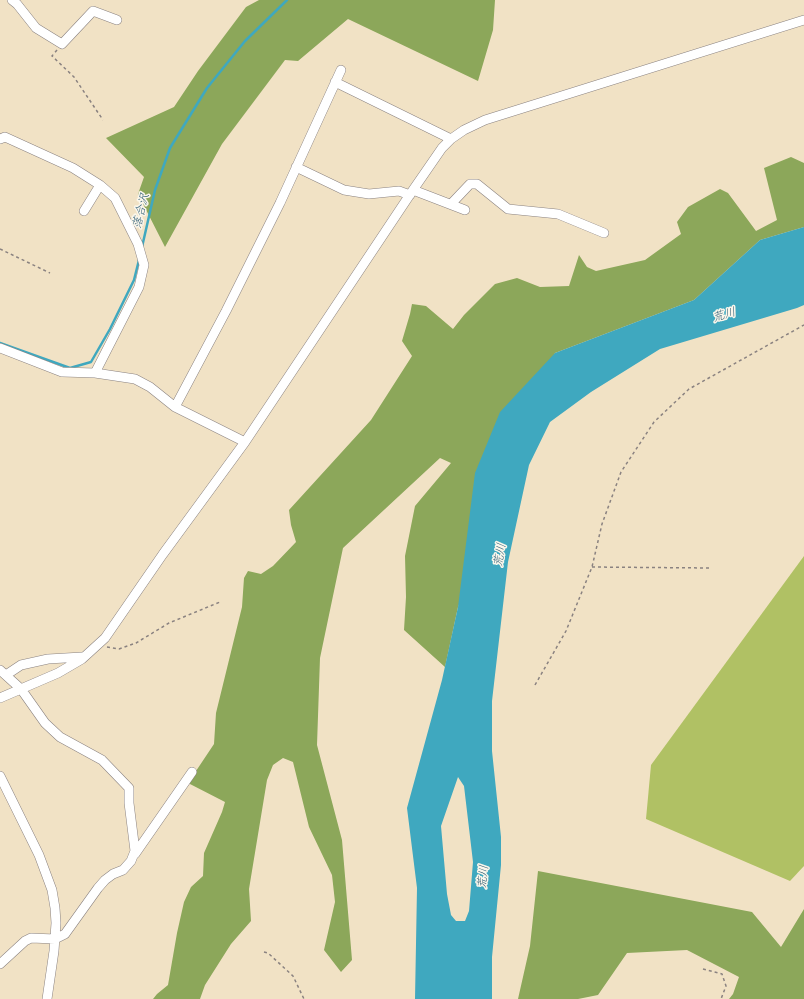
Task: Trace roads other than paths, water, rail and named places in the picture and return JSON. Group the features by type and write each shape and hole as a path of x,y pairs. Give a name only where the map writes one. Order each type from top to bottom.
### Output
{"street":[{"path":"12,0 36,28 62,44 93,11 117,20"},
{"path":"0,698 58,673 84,657 105,638 163,554 245,442 411,192 450,139 464,130 485,120 804,20"},
{"path":"175,407 226,312 280,203 341,70"},
{"path":"335,82 450,139"},
{"path":"0,139 5,137 73,168 100,185 115,198 138,244 144,265 139,286 95,373"},
{"path":"296,167 344,190 369,194 399,191 411,192 451,204 465,210"},
{"path":"451,204 470,184 477,184 508,209 558,214 604,233"},
{"path":"84,211 100,185"},
{"path":"0,348 62,372 95,373 135,379 150,387 175,407 245,442"},
{"path":"84,657 48,659 21,665 3,672 21,689 45,723 60,737 102,760 129,788 129,803 135,846 134,855"},
{"path":"0,964 25,941 31,938 54,939 65,934 105,880 113,874 123,870 131,861 192,772"},
{"path":"0,776 39,855 52,890 55,908 54,939 47,999"}],"water":[{"name":"荒川","path":"804,227 804,305 660,349 591,392 550,422 529,465 508,562 492,701 492,751 501,837 501,865 492,957 492,999 415,999 417,888 407,808 442,680 458,607 475,473 500,412 555,353 694,300 760,240","holes":["458,777 464,786 473,862 469,911 465,921 456,921 451,915 447,894 441,826"]}],"waterway":[{"name":"落合沢","path":"142,247 155,190 170,148 207,88 245,41 287,0"},
{"name":"落合沢","path":"0,343 70,368 91,362 110,329 134,280 139,260"}]}
